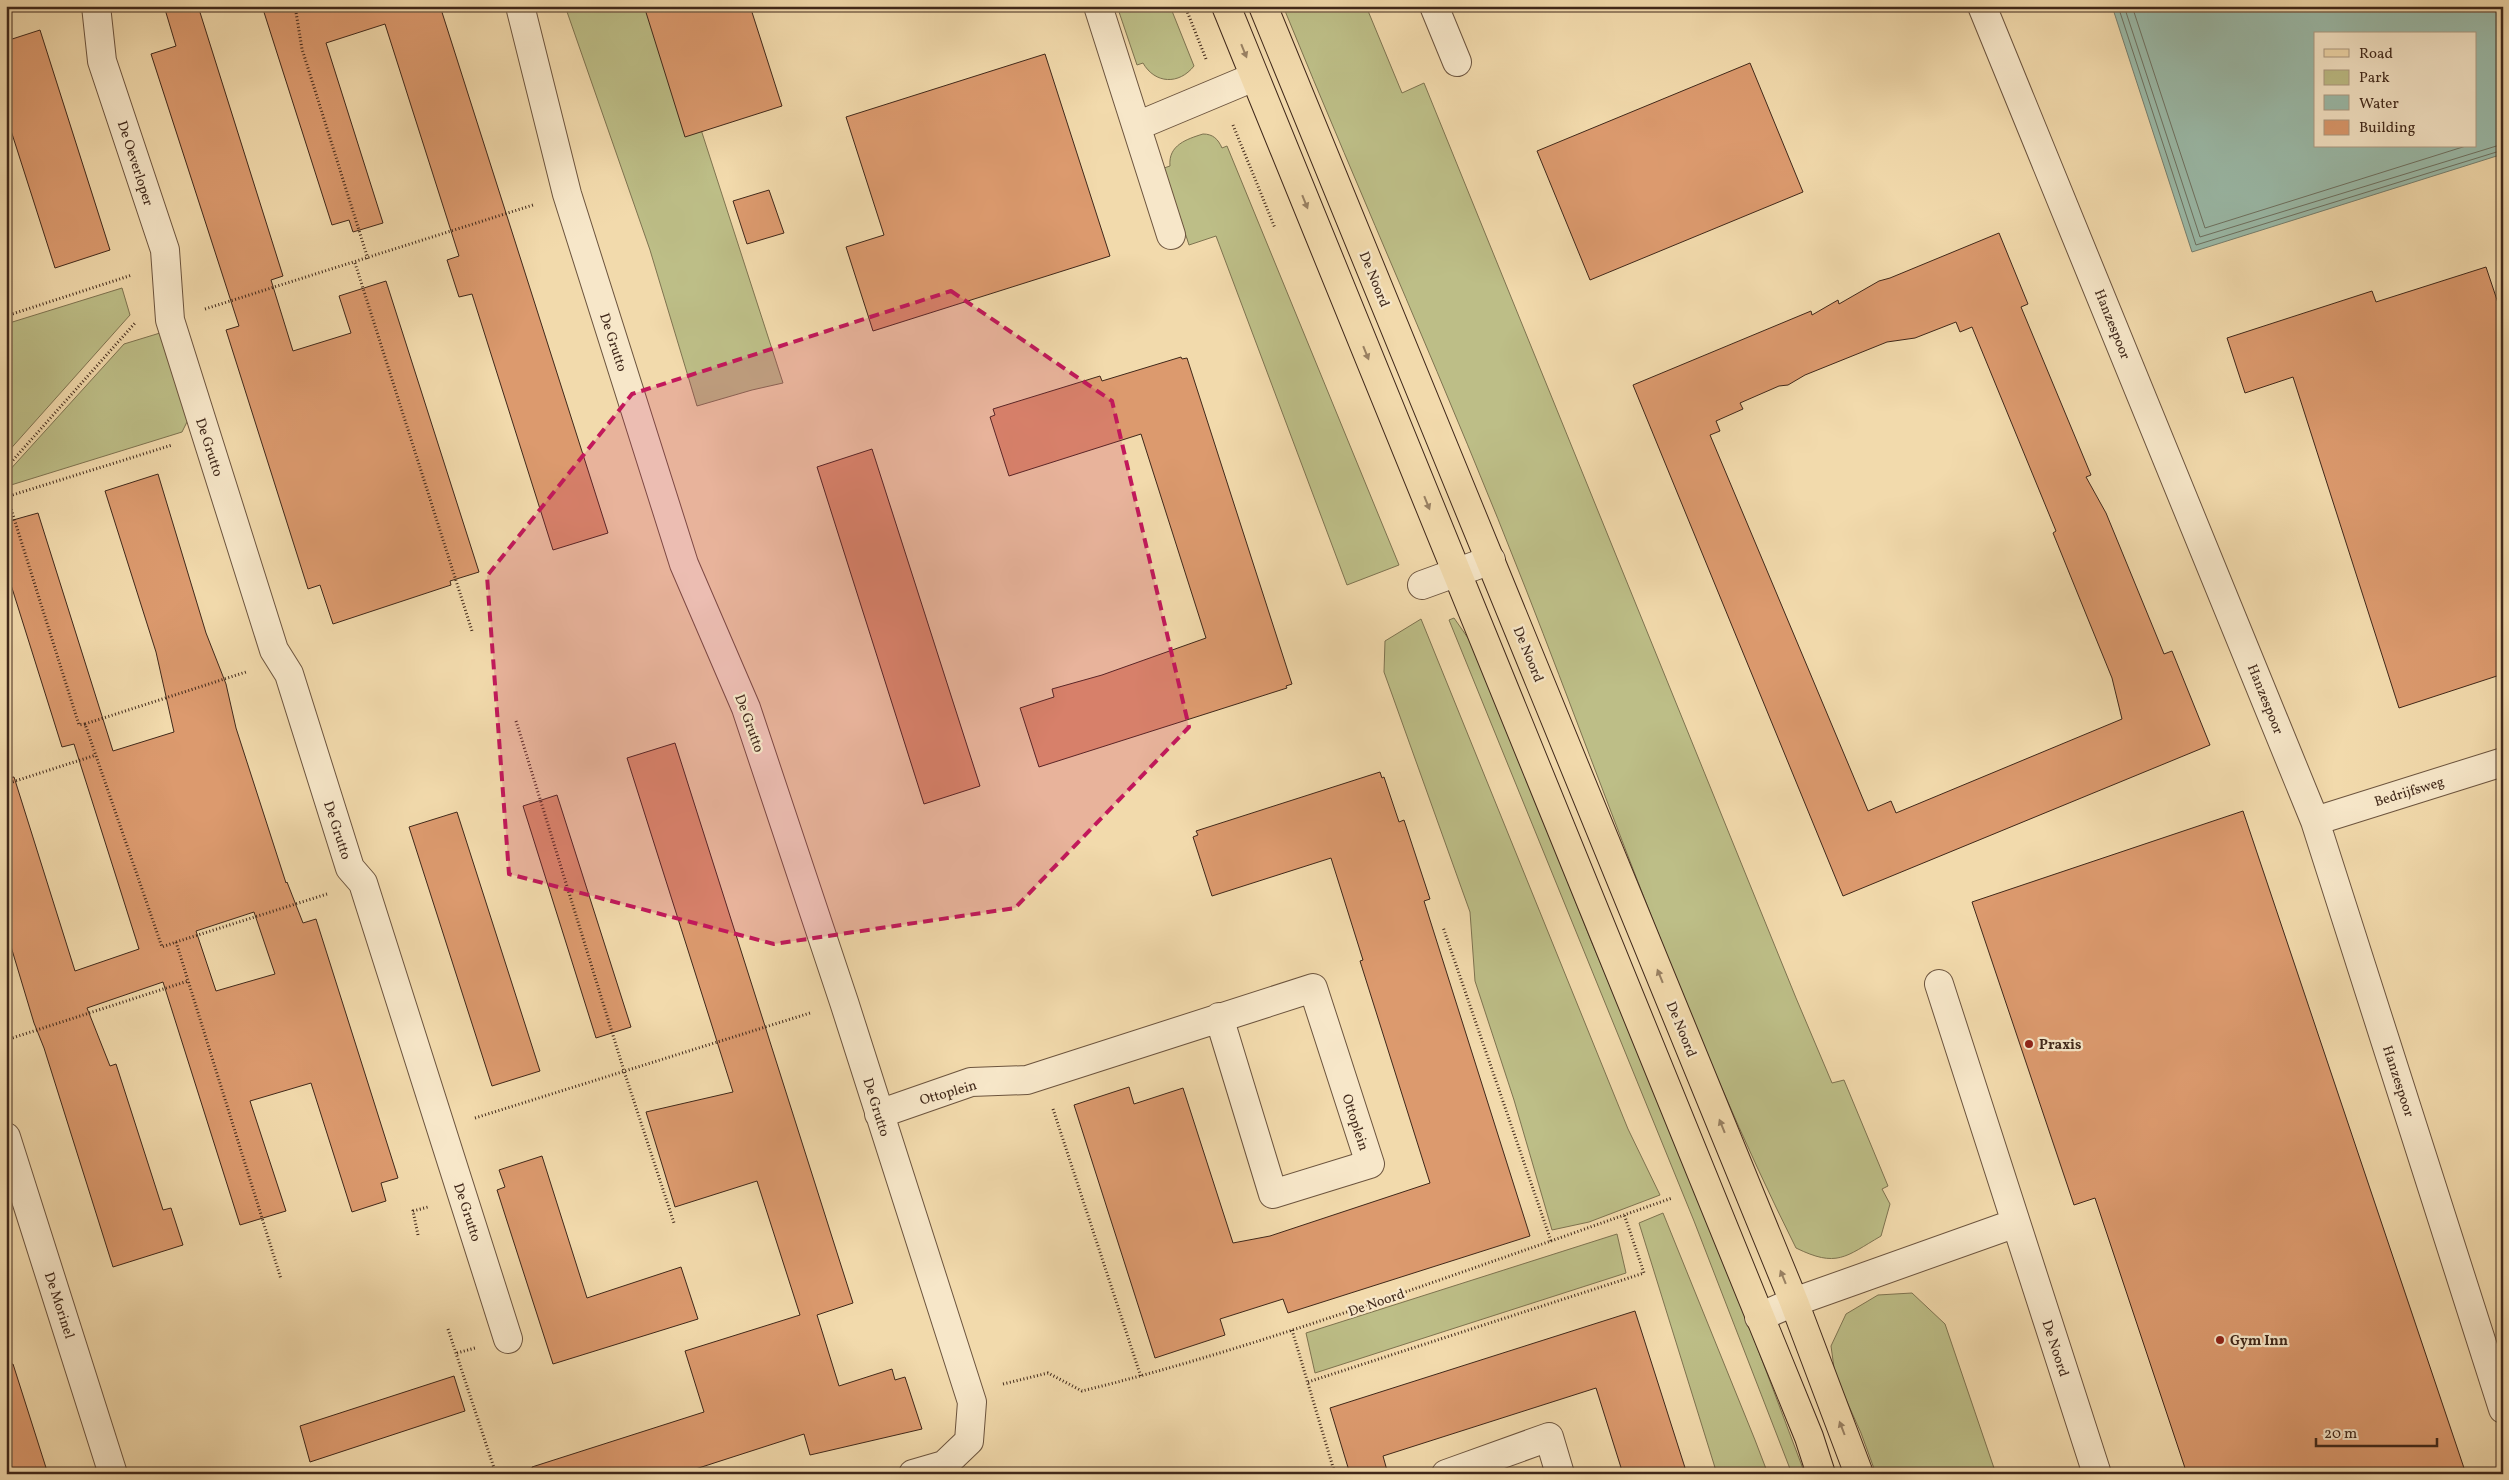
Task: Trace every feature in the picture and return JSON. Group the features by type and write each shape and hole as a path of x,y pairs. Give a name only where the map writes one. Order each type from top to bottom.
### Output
{"main road":[{"path":"1226,6 1759,1317 1821,1474"},
{"name":"De Noord","path":"1263,6 1794,1302 1859,1474"}],"street":[{"name":"De Oeverloper","path":"96,6 102,61 165,250 170,320"},
{"name":"De Grutto","path":"520,6 567,194 684,564 746,708 844,1002 972,1402 970,1441 944,1465 913,1474"},
{"path":"1098,6 1171,235"},
{"path":"1434,6 1457,62"},
{"name":"Hanzespoor","path":"1982,6 2092,270 2315,821 2503,1409"},
{"path":"1137,126 1254,77"},
{"name":"De Grutto","path":"170,320 274,650 289,674 350,868 363,883 508,1338"},
{"path":"1422,585 1491,560"},
{"name":"Bedrijfsweg","path":"2315,821 2503,762"},
{"name":"De Noord","path":"1938,984 2097,1474"},
{"name":"Ottoplein","path":"879,1114 971,1082 1027,1080 1313,988 1370,1164 1273,1194 1220,1018"},
{"name":"De Morinel","path":"6,1137 113,1474"},
{"path":"1759,1317 1794,1302 2016,1223"},
{"path":"1446,1474 1549,1437 1560,1474"}],"path":[{"path":"295,6 302,49 368,259"},
{"path":"170,320 368,259 567,194"},
{"path":"355,263 472,631"},
{"path":"6,316 166,275"},
{"path":"6,468 166,275"},
{"path":"206,434 7,497 79,725 280,660"},
{"path":"516,721 624,1071 674,1223"},
{"path":"86,724 162,947 363,883"},
{"path":"6,784 96,755"},
{"path":"1443,927 1551,1241"},
{"path":"176,942 281,1279"},
{"path":"6,1040 188,982"},
{"path":"441,1128 844,1002"},
{"path":"1042,1075 1141,1377"},
{"name":"De Noord","path":"969,1393 1048,1373 1082,1391 1141,1377 1292,1330 1672,1198"},
{"path":"1308,1382 1644,1273 1624,1214"},
{"path":"448,1329 496,1474"},
{"path":"1292,1330 1335,1474"}],"highlighted area":[{"path":"951,291 1112,401 1189,727 1015,908 774,944 509,874 487,576 632,394"}],"green space":[{"path":"565,6 661,6 783,383 697,406 650,250"},
{"path":"1117,6 1170,6 1194,66 1181,76 1167,80 1154,75 1143,63 1137,65"},
{"path":"1283,6 1366,6 1402,93 1424,83 1796,998 1832,1083 1844,1080 1888,1186 1882,1189 1890,1204 1881,1236 1858,1250 1831,1259 1822,1258 1796,1248 1758,1168 1721,1087 1654,923 1498,518"},
{"path":"1203,134 1215,138 1222,148 1227,146 1399,565 1347,585 1216,236 1189,245 1164,168 1170,166 1170,159 1175,148 1191,138"},
{"path":"122,288 130,315 6,454 6,324"},
{"path":"160,333 188,420 182,432 11,485 7,473 124,344"},
{"path":"1454,618 1475,648 1592,943 1708,1217 1805,1474 1792,1474 1694,1221 1449,620"},
{"path":"1421,619 1628,1129 1660,1195 1589,1222 1552,1230 1514,1100 1475,981 1470,912 1384,672 1385,641"},
{"path":"1663,1213 1768,1474 1717,1474 1639,1223"},
{"path":"1617,1234 1626,1273 1315,1373 1306,1333"},
{"path":"1912,1293 1945,1324 1996,1474 1876,1474 1861,1433 1835,1375 1831,1346 1846,1314 1878,1295"}],"water":[{"path":"2112,6 2503,6 2503,154 2192,252"}],"building":[{"path":"164,6 198,6 283,276 271,280 293,351 351,333 339,296 386,281 479,572 450,581 451,585 333,624 320,585 308,589 226,330 239,326 151,54 176,46"},
{"path":"262,6 440,6 608,533 553,550 472,294 459,297 447,260 459,256 385,24 326,43 383,223 353,232 349,220 332,225"},
{"path":"644,6 750,6 782,106 685,137"},
{"path":"40,30 110,250 55,268 6,115 6,41"},
{"path":"1045,54 1110,256 873,331 846,247 884,235 846,117"},
{"path":"1750,63 1803,192 1590,280 1537,151"},
{"path":"769,190 784,233 747,244 733,201"},
{"path":"1999,233 2028,304 2021,307 2091,475 2086,477 2106,513 2164,654 2172,651 2210,745 1843,896 1633,385 1811,311 1812,315 1838,300 1839,304 1879,281","holes":["1956,322 1960,332 1972,327 2056,531 2053,533 2112,678 2122,719 1896,813 1891,801 1868,811 1710,435 1720,431 1716,421 1743,409 1740,403 1779,386 1788,385 1805,375 1887,342 1915,338"]},
{"path":"2486,267 2503,318 2503,674 2399,708 2293,377 2245,393 2227,338 2372,291 2376,302"},
{"path":"1181,357 1182,359 1187,358 1292,684 1286,686 1287,688 1039,767 1020,708 1054,697 1052,689 1102,675 1206,638 1141,434 1009,476 990,417 995,415 993,409 1100,376 1102,381"},
{"path":"872,449 980,786 924,804 817,467"},
{"path":"158,474 206,633 226,684 236,728 286,883 303,923 316,919 398,1178 381,1183 386,1201 352,1212 311,1083 250,1101 286,1211 240,1225 163,982 87,1008 110,1066 116,1064 163,1210 171,1208 183,1245 113,1267 6,930 6,778 14,777 75,971 139,949 74,744 62,747 6,569 6,522 38,513 113,751 174,732 156,652 105,491","holes":["254,912 275,974 216,991 196,931"]},
{"path":"675,743 853,1303 817,1315 839,1386 892,1369 895,1380 905,1377 922,1429 810,1455 804,1434 680,1474 533,1474 532,1467 704,1412 685,1351 800,1315 757,1181 675,1207 646,1112 733,1092 627,758"},
{"path":"1380,772 1382,778 1384,777 1399,822 1404,820 1430,899 1424,901 1530,1236 1288,1313 1283,1299 1220,1319 1225,1335 1155,1358 1074,1105 1129,1087 1134,1104 1183,1088 1233,1243 1270,1236 1430,1183 1360,961 1363,960 1331,858 1212,896 1193,837 1198,835 1196,831"},
{"path":"557,795 631,1027 596,1038 523,806"},
{"path":"2243,811 2466,1474 2187,1474 2095,1198 2074,1205 1972,902"},
{"path":"457,812 540,1071 492,1086 409,827"},
{"path":"542,1156 587,1298 681,1267 698,1319 553,1364 497,1190 505,1187 499,1170"},
{"path":"1635,1311 1687,1474 1623,1474 1596,1388 1383,1456 1388,1474 1350,1474 1330,1408"},
{"path":"13,1364 48,1474 6,1474 6,1365"},
{"path":"454,1376 465,1411 310,1462 300,1426"}],"place":[{"name":"Praxis","path":"2029,1044"},
{"name":"Gym Inn","path":"2220,1340"}]}
